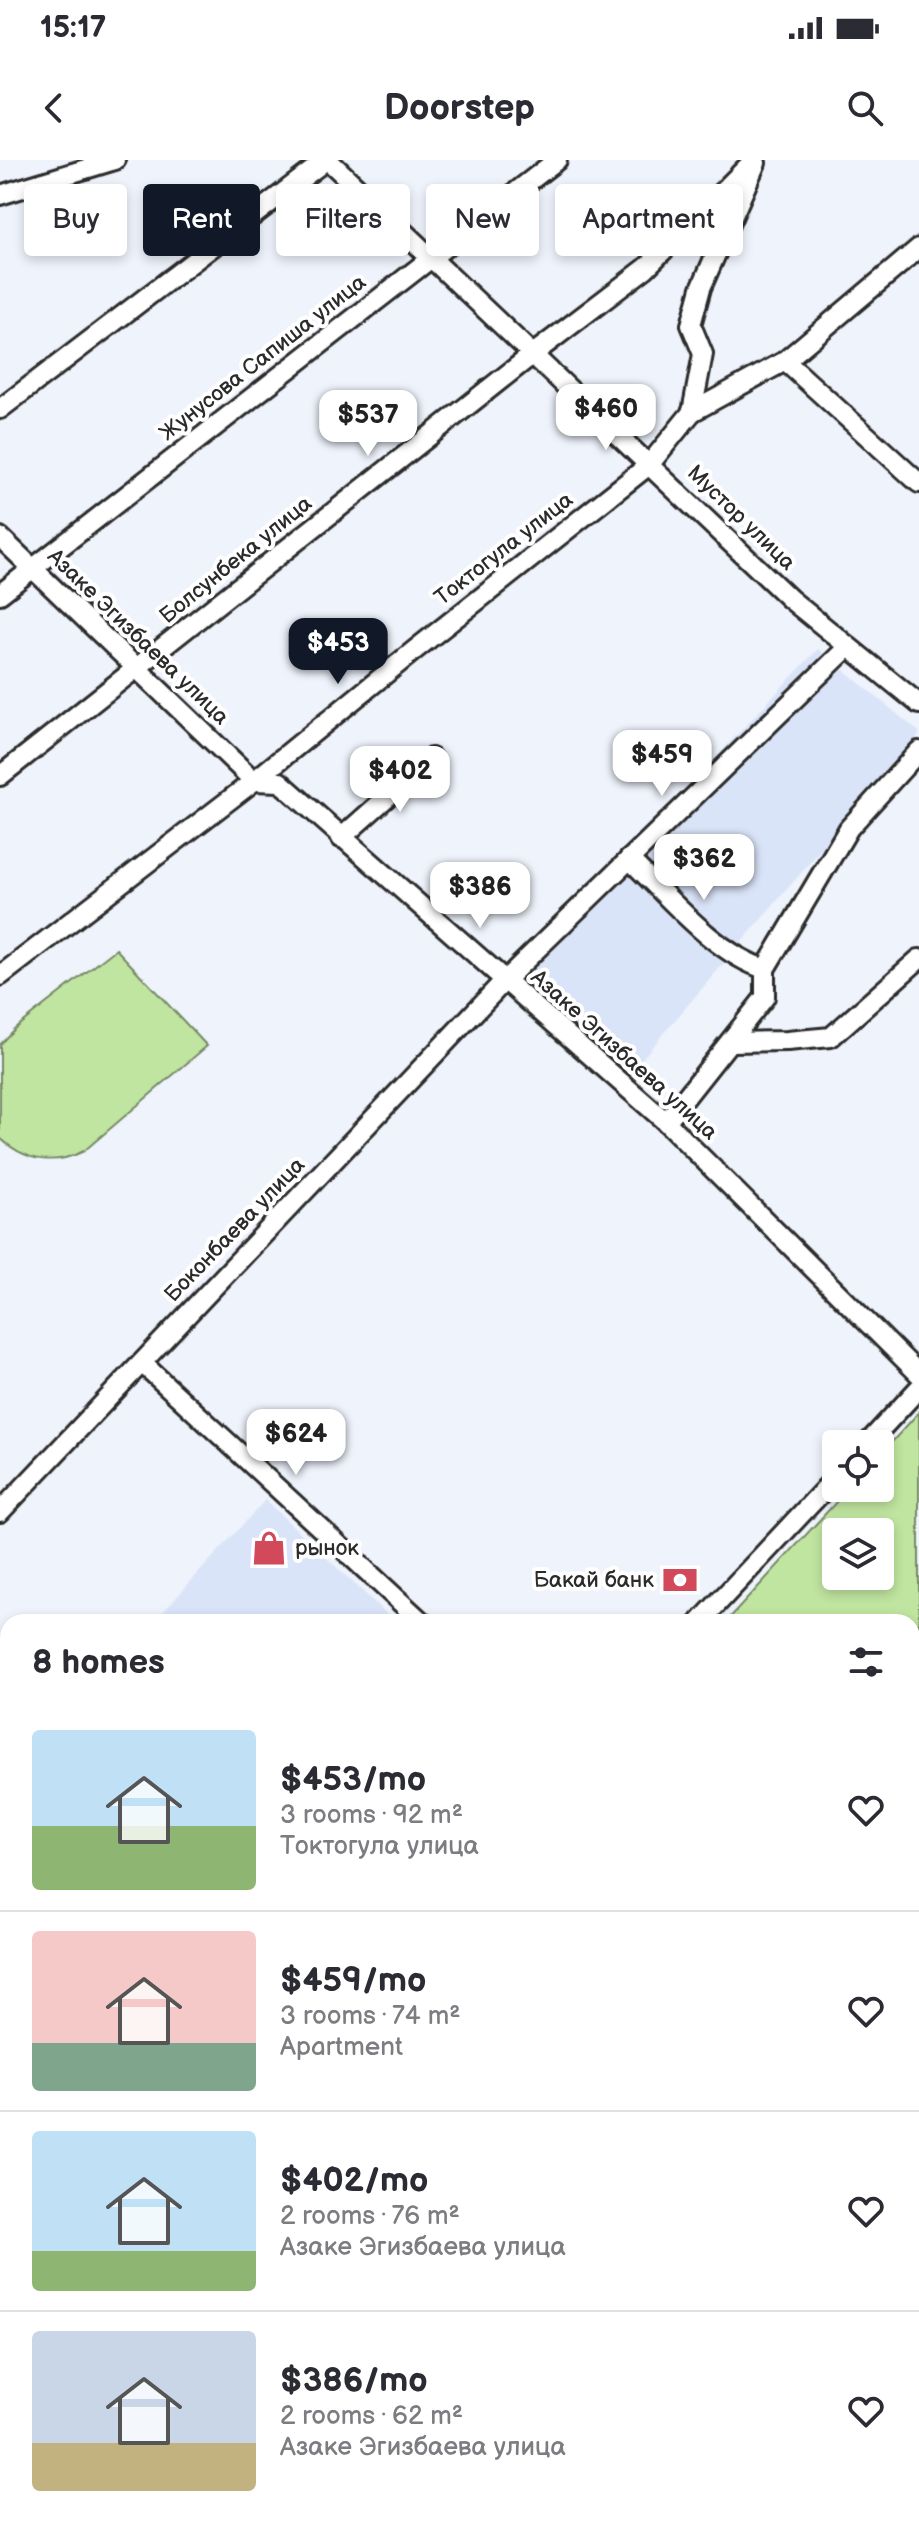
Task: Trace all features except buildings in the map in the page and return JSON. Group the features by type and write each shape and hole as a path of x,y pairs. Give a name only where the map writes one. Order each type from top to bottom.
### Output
{"street":[{"path":"0,195 115,160"},
{"path":"0,409 327,160"},
{"name":"Мустор улица","path":"327,160 790,599 919,704"},
{"name":"Жунусова Сапиша улица","path":"0,594 557,160"},
{"path":"692,412 703,354 691,325 701,288 756,160"},
{"name":"Болсунбека улица","path":"0,776 646,268 756,160"},
{"name":"Токтогула улица","path":"0,976 254,781 649,465 692,412 785,361 916,256"},
{"path":"785,361 919,483"},
{"name":"Азаке Эгизбаева улица","path":"0,537 254,781 280,782 666,1122 919,1374"},
{"name":"Боконбаева улица","path":"0,1512 505,980 848,647"},
{"path":"666,1122 765,997 765,969 849,828 919,751"},
{"path":"341,838 431,758"},
{"path":"629,859 712,938 748,963 765,969"},
{"path":"730,1042 831,1037 919,959"},
{"path":"142,1363 413,1614"},
{"path":"880,1430 919,1388"},
{"path":"708,1614 822,1492"}],"shaded area":[{"path":"818,649 919,735 628,1075 513,972"},
{"name":"рынок","path":"265,1500 386,1614 161,1614"}],"green space":[{"path":"116,949 207,1046 84,1151 61,1159 30,1157 0,1138 0,1044 15,1028"},
{"path":"919,1412 919,1614 733,1614 836,1502 894,1502 894,1440"}],"place":[{"name":"рынок","path":"269,1548"},
{"name":"Бакай банк","path":"680,1580"}]}
